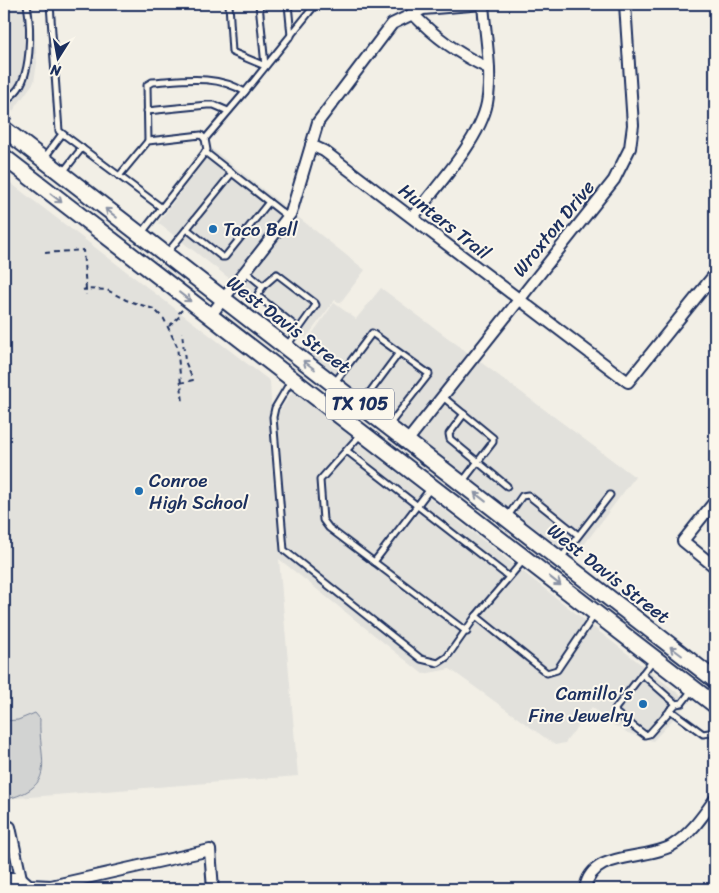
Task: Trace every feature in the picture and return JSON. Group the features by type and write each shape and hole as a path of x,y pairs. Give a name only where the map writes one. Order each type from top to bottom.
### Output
{"main road":[{"name":"West Davis Street","path":"4,129 408,440 559,560 715,680"},
{"path":"4,147 46,178 55,179 62,174"},
{"name":"West Davis Street","path":"4,157 715,705"},
{"path":"341,416 359,421 442,484 452,487 462,483"},
{"path":"525,558 532,554 540,555 601,601 618,606"},
{"path":"636,644 650,647 702,686 715,692"}],"street":[{"path":"210,316 288,217 318,122 327,107 392,24 422,9 483,4 488,68 487,104 472,140 412,217"},
{"name":"Wroxton Drive","path":"408,440 614,180 630,148 633,125 625,4"},
{"path":"412,14 428,30 474,62 488,68"},
{"name":"Hunters Trail","path":"311,145 324,151 628,382 711,287"},
{"path":"711,287 715,274"},
{"path":"715,501 683,541 715,567"},
{"path":"585,889 591,873 600,866 618,858 658,853 674,845 694,826 715,799"},
{"path":"10,827 16,863 28,884"},
{"path":"4,878 28,884 51,886 210,850 213,889"},
{"path":"66,889 138,867"}],"lane":[{"path":"50,4 59,131 162,208"},
{"path":"228,4 232,52 265,66"},
{"path":"259,4 265,66"},
{"path":"288,4 290,36"},
{"path":"140,235 205,152 205,139 316,4"},
{"path":"4,105 12,95 20,90 29,54 27,5"},
{"path":"119,176 148,141 146,88 152,82 217,80 245,92"},
{"path":"4,89 12,95"},
{"path":"147,111 214,105 228,111"},
{"path":"43,160 62,134"},
{"path":"148,141 201,135 205,139"},
{"path":"62,174 82,148"},
{"path":"205,152 288,217"},
{"path":"166,255 232,173"},
{"path":"187,229 222,257 225,257 269,202"},
{"path":"246,272 264,286"},
{"path":"286,347 299,329 316,305 277,274 264,286 258,294 259,297 299,329"},
{"path":"333,383 372,333 429,374 388,425"},
{"path":"360,404 399,353"},
{"path":"292,379 273,417 284,550 428,662 443,661 467,632 476,616 525,558"},
{"path":"442,396 493,438 493,442 479,463 462,483"},
{"path":"464,414 449,434 450,440 507,486"},
{"path":"362,432 347,452 320,480 323,520 329,528 467,632"},
{"path":"347,452 510,577"},
{"path":"374,562 432,486"},
{"path":"506,518 522,496 528,495 578,535"},
{"path":"559,560 610,495"},
{"path":"476,616 547,673 557,670 596,613"},
{"path":"654,658 615,709 616,713 645,735 650,734 676,704 682,703 693,688"},
{"path":"642,674 676,704"},
{"path":"670,710 703,734 715,732"}],"path":[{"path":"45,253 83,250 84,289 86,295"},
{"path":"84,289 107,290 126,300 154,310 169,326 177,346 182,404"},
{"path":"169,326 180,316 179,313 182,310 188,315"},
{"path":"180,383 193,380 185,362 182,332"}],"shaded area":[{"path":"4,4 32,4 37,63 34,82 13,111 4,104"},
{"path":"212,149 365,270 340,303 335,300 306,338 158,223"},
{"name":"Conroe High School","path":"4,178 270,381 272,422 293,391 689,702 653,741 628,733 614,725 592,707 565,743 555,745 450,669 423,674 279,559 298,776 4,799"},
{"path":"381,288 635,477 574,558 304,350 305,344 334,303 356,319"},
{"path":"35,713 40,719 42,770 39,779 33,787 22,794 4,800 4,721 18,720"}],"place":[{"name":"Taco Bell","path":"213,229"},
{"name":"Conroe High School","path":"139,491"},
{"name":"Camillo's Fine Jewelry","path":"643,704"}]}
